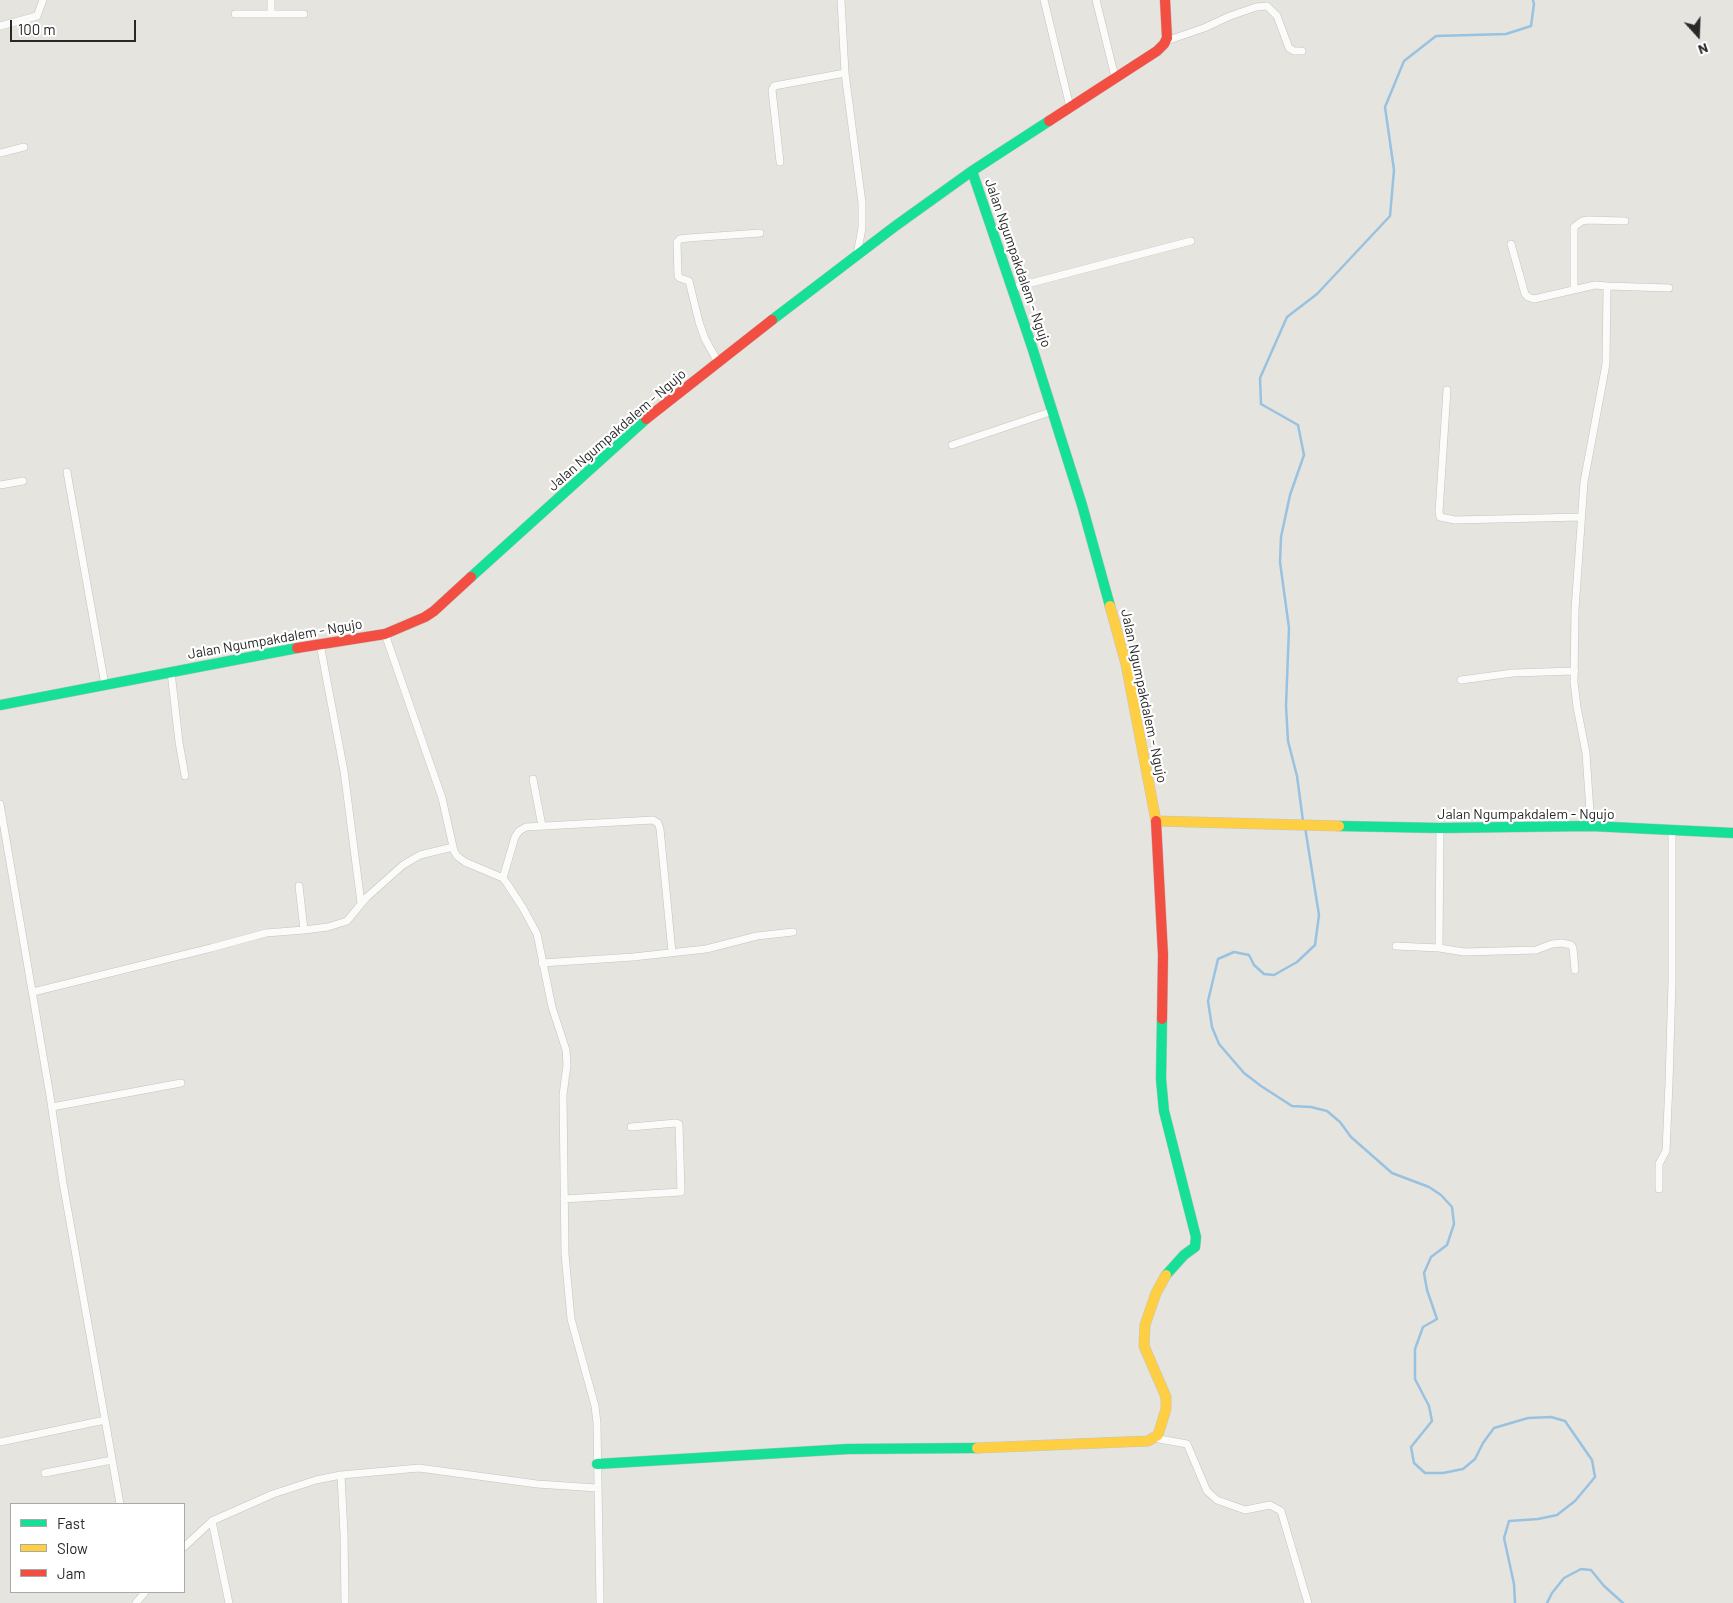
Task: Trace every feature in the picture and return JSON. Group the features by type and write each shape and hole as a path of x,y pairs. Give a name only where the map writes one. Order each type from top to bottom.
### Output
{"street":[{"path":"0,26 37,16 43,0"},
{"path":"271,14 272,0"},
{"path":"841,0 845,73 862,203 862,228 857,256"},
{"path":"1044,0 1070,107"},
{"path":"1096,0 1115,77"},
{"path":"1165,0 1166,40"},
{"path":"972,172 1157,50 1166,40 1204,28 1230,16 1256,7 1267,6 1277,16 1289,48 1294,51 1302,51"},
{"path":"235,14 304,14"},
{"path":"780,162 772,90 774,86 845,73"},
{"path":"0,153 24,147"},
{"name":"Jalan Ngumpakdalem - Ngujo","path":"0,705 320,644 385,634 412,624 434,611 516,536 573,488 656,410 857,256 972,172 1053,411 1082,505 1126,664 1156,821 1440,828 1592,826 1733,833"},
{"path":"1574,289 1574,228 1582,221 1588,220 1626,221"},
{"path":"718,362 705,339 689,281 678,276 677,242 680,239 688,238 760,233"},
{"path":"1012,288 1191,241"},
{"path":"1511,244 1525,294 1528,297 1534,298 1595,285 1670,288"},
{"path":"1592,826 1586,753 1577,708 1575,610 1584,482 1606,364 1606,286"},
{"path":"1447,390 1440,517 1455,520 1581,518"},
{"path":"952,445 1053,411"},
{"path":"67,472 105,685"},
{"path":"0,485 23,480"},
{"path":"385,634 442,798 453,847 457,856 465,862 503,878 523,908 537,934 552,1006 566,1050 567,1065 563,1095 565,1254 571,1319 595,1406 598,1464 600,1603"},
{"path":"320,644 344,771 361,903"},
{"path":"1461,680 1513,673 1575,671"},
{"path":"171,672 185,776"},
{"path":"533,780 542,826"},
{"path":"0,804 33,992 63,1183 120,1503"},
{"path":"503,878 514,837 526,827 653,820 658,823 663,856 672,952"},
{"path":"598,1464 848,1449 1000,1448 1148,1441 1158,1435 1166,1410 1166,1397 1144,1346 1145,1325 1156,1293 1166,1275 1195,1246 1196,1237 1164,1111 1161,1079 1163,955 1156,821"},
{"path":"1438,948 1440,828"},
{"path":"1659,1189 1659,1164 1666,1151 1669,1083 1672,982 1672,831"},
{"path":"33,992 202,951 266,933 328,927 347,921 361,903 396,870 412,859 453,847"},
{"path":"299,886 304,930"},
{"path":"542,963 633,957 706,949 757,936 793,932"},
{"path":"1396,946 1438,948 1464,952 1536,950 1552,944 1562,943 1571,945 1573,948 1575,970"},
{"path":"52,1107 181,1083"},
{"path":"564,1199 681,1192 679,1124 631,1127"},
{"path":"0,1442 105,1420"},
{"path":"1154,1438 1187,1444 1207,1491 1217,1500 1229,1506 1245,1510 1270,1504 1281,1511 1308,1603"},
{"path":"45,1473 112,1460"},
{"path":"185,1546 212,1521 273,1494 316,1480 342,1475 418,1468 537,1484 597,1488"},
{"path":"342,1475 345,1603"},
{"path":"212,1521 229,1603"}],"waterway":[{"path":"1303,821 1297,776 1288,741 1286,706 1289,628 1280,562 1281,537 1290,495 1304,455 1298,425 1261,404 1260,378 1287,317 1317,294 1390,216 1394,170 1385,107 1404,61 1436,36 1506,34 1531,26 1533,0"},
{"path":"1305,827 1319,915 1315,945 1297,962 1274,975 1264,974 1254,965 1249,955 1234,952 1218,959 1208,1001 1212,1027 1219,1044 1244,1073 1261,1086 1292,1106 1311,1107 1327,1111 1340,1122 1351,1137 1392,1173 1429,1187 1441,1195 1452,1207 1454,1224 1447,1245 1431,1257 1424,1273 1427,1290 1437,1319 1423,1327 1415,1349 1415,1379 1429,1406 1432,1421 1411,1447 1414,1463 1425,1473 1443,1473 1463,1469 1475,1459 1483,1443 1494,1428 1528,1418 1551,1417 1565,1421 1592,1460 1595,1477 1575,1501 1557,1515 1538,1519 1509,1521 1504,1538 1514,1584 1515,1603"},
{"path":"1547,1603 1564,1578 1581,1569 1591,1570 1604,1586 1623,1603"}],"traffic: fast":[{"path":"772,320 894,227 972,171 1049,121"},
{"path":"972,171 1032,347 1082,505 1110,606"},
{"path":"471,577 646,419"},
{"path":"0,705 297,648"},
{"path":"1339,826 1440,828 1591,826 1733,833"},
{"path":"1162,1019 1161,1079 1164,1111 1196,1237 1195,1247 1184,1255 1166,1275"},
{"path":"597,1464 848,1449 977,1448"}],"traffic: slow":[{"path":"1110,606 1126,664 1156,821 1339,826"},
{"path":"977,1448 1148,1441 1158,1435 1166,1409 1166,1397 1144,1346 1145,1325 1156,1293 1166,1275"}],"traffic: jam":[{"path":"1049,121 1157,51 1164,44 1167,38 1165,0"},
{"path":"646,419 772,320"},
{"path":"297,648 385,634 425,617 471,577"},
{"path":"1156,821 1163,955 1162,1019"}]}
